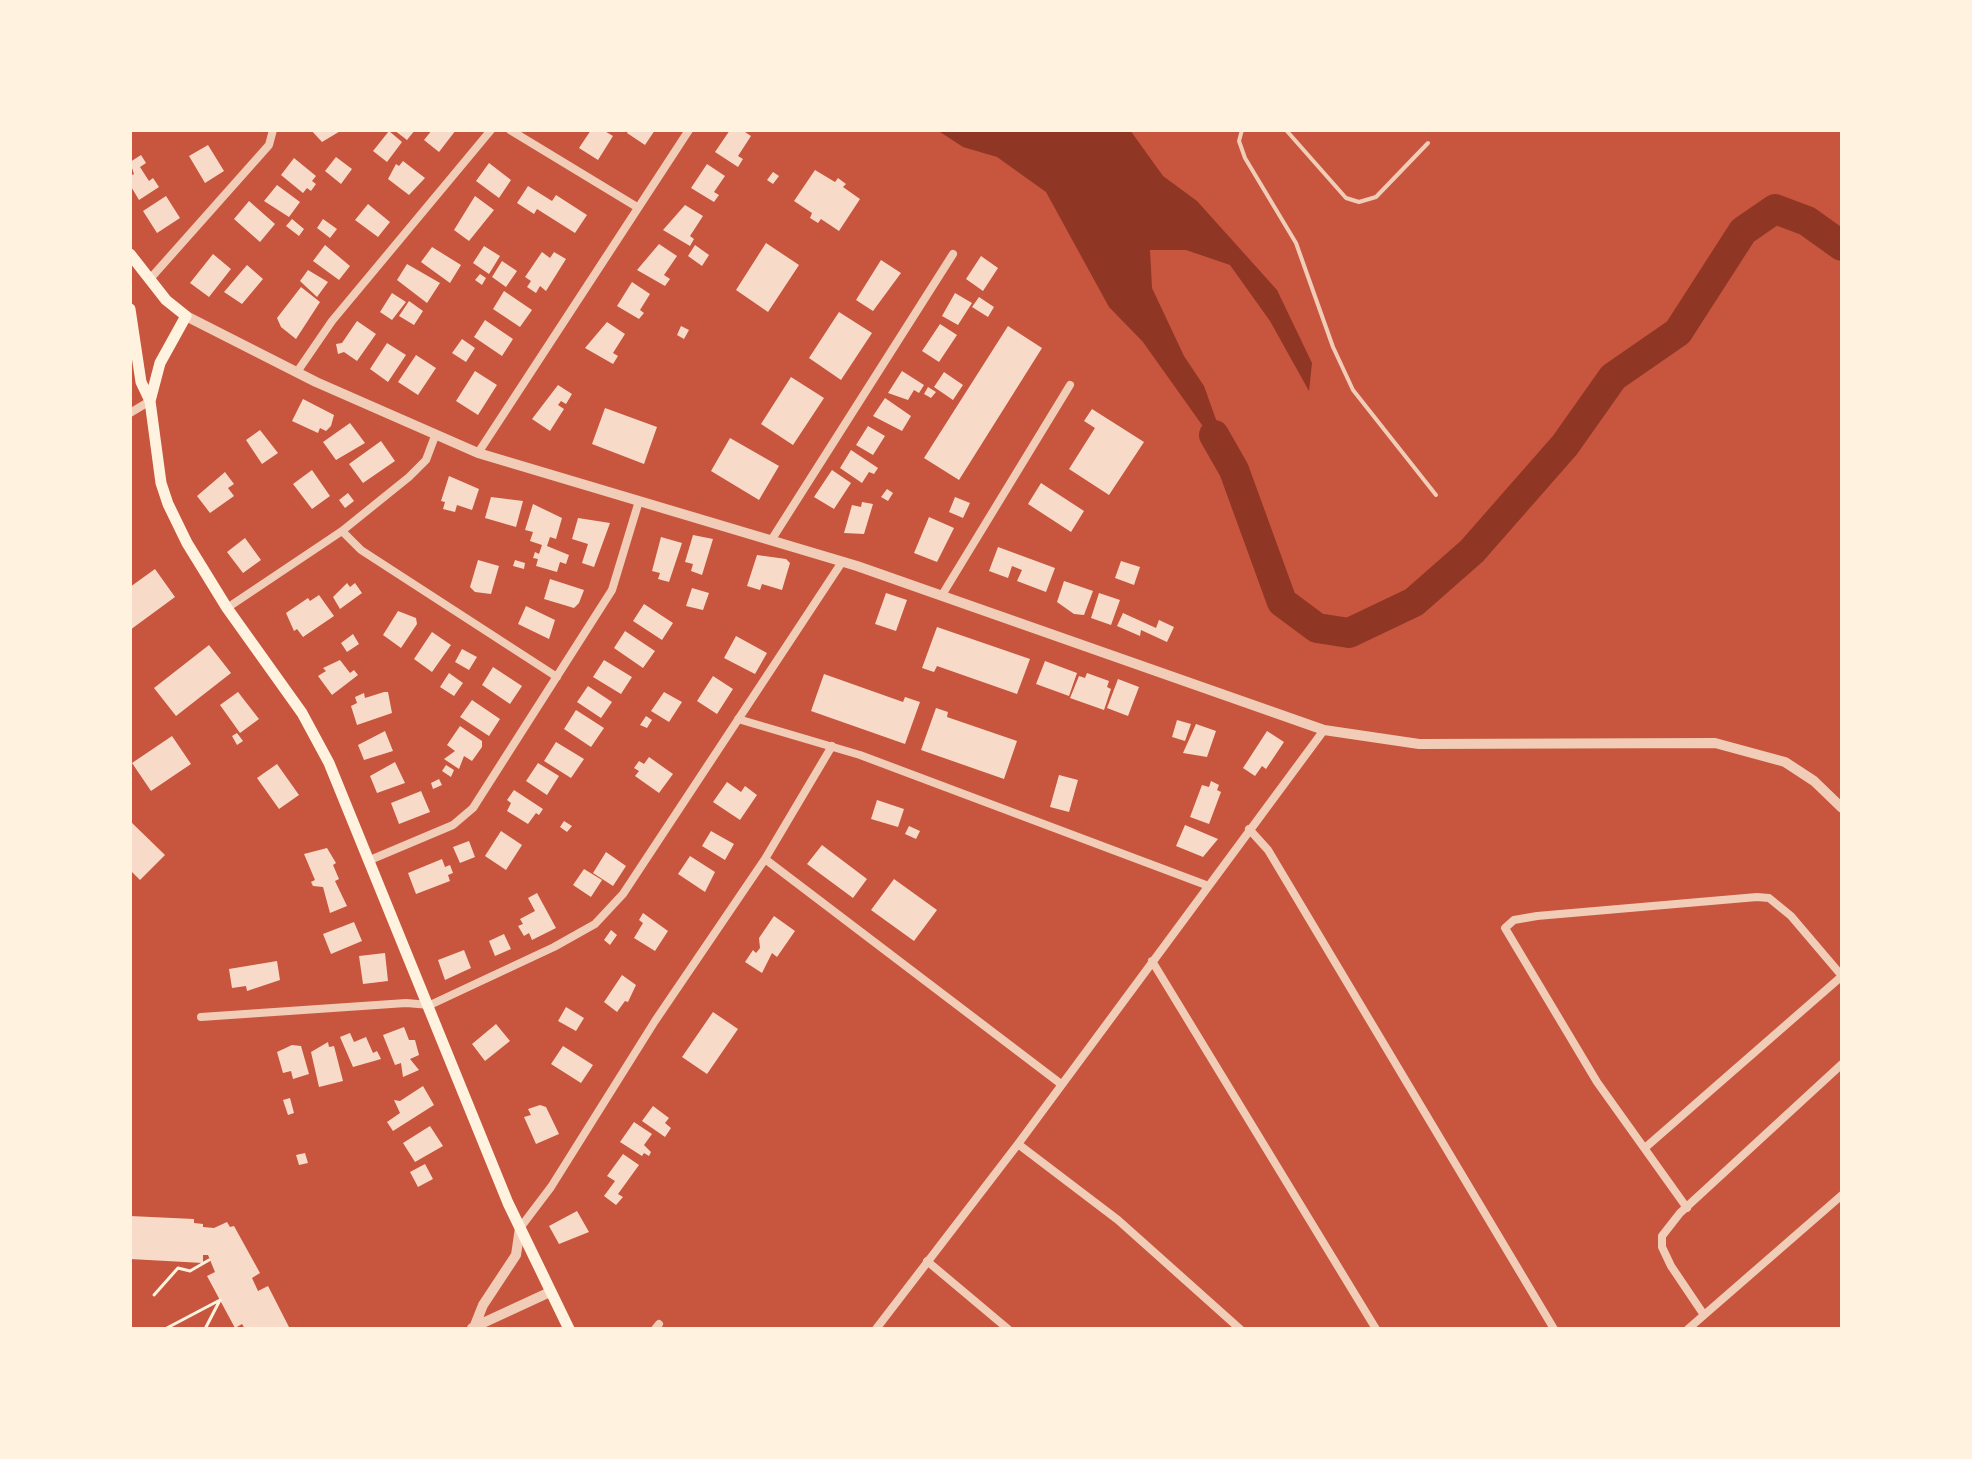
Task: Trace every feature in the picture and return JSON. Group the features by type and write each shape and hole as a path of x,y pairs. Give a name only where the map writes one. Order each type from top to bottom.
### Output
{"main road":[{"path":"130,254 149,280 186,316 160,363 150,401"},
{"path":"130,309 141,382 150,401 161,483 168,504 187,543 227,608 302,713 342,790 520,1228 569,1329"}],"street":[{"path":"149,280 269,145 273,130"},
{"path":"297,372 332,321 491,130"},
{"path":"510,130 637,207"},
{"path":"478,453 689,130"},
{"path":"772,539 953,254"},
{"path":"186,316 204,328 297,372 478,453 772,539 942,595 1324,730 1419,744 1715,743 1785,762 1814,781 1842,808"},
{"path":"942,595 1070,385"},
{"path":"130,413 150,401"},
{"path":"227,608 342,531 409,477 426,460 435,436"},
{"path":"370,860 453,825 465,816 612,590 639,501"},
{"path":"342,531 361,550 557,677"},
{"path":"201,1017 406,1003 430,1005 554,947 595,924 623,894 842,562"},
{"path":"738,719 832,746 1206,885"},
{"path":"876,1329 1018,1144 1206,885 1324,730"},
{"path":"473,1327 483,1305 516,1255 520,1228 551,1187 655,1021 765,859 832,746"},
{"path":"1249,829 1268,850 1554,1329"},
{"path":"765,859 1061,1084"},
{"path":"1646,1147 1842,976 1791,916 1769,898 1514,920 1505,928 1597,1082 1687,1208"},
{"path":"1152,961 1376,1329"},
{"path":"1704,1315 1671,1266 1662,1247 1662,1236 1669,1225 1842,1064"},
{"path":"1018,1144 1118,1220 1191,1281 1240,1329"},
{"path":"1688,1329 1842,1195"},
{"path":"927,1261 1008,1329"},
{"path":"473,1327 550,1292"}],"lane":[{"path":"1242,130 1239,141 1245,158 1296,243 1333,347 1353,390 1436,495"},
{"path":"1286,130 1346,198 1359,202 1376,197 1428,143"}],"path":[{"path":"154,1295 178,1268 190,1271 209,1260"},
{"path":"165,1329 220,1300 205,1329"}],"shaded area":[{"path":"937,130 1130,130 1163,176 1197,201 1277,290 1312,363 1309,391 1270,321 1230,265 1186,250 1150,250 1152,288 1184,356 1204,386 1234,470 1143,342 1109,307 1046,192 997,157 963,147"}],"building":[{"path":"311,130 342,130 322,142"},
{"path":"394,130 415,130 407,140"},
{"path":"432,130 456,130 439,152 424,140"},
{"path":"591,130 603,130 613,136 598,160 579,148"},
{"path":"629,130 655,130 645,145 627,133"},
{"path":"730,130 742,130 751,136 738,156 743,159 738,167 715,152"},
{"path":"389,131 402,142 387,162 373,151"},
{"path":"208,145 224,171 205,183 189,156"},
{"path":"141,155 146,163 140,167 149,181 153,178 159,187 139,200 130,185 130,176 134,174 130,162"},
{"path":"336,157 352,169 341,184 325,171"},
{"path":"294,158 316,176 312,181 316,184 311,191 307,188 303,193 281,175"},
{"path":"403,161 425,178 409,195 388,179 396,164 399,166"},
{"path":"489,163 511,180 499,198 476,181"},
{"path":"707,164 725,176 714,192 719,195 714,202 691,188"},
{"path":"815,170 835,182 838,178 846,184 843,187 860,199 839,231 821,219 818,223 810,218 812,213 794,201"},
{"path":"773,172 779,176 773,184 767,180"},
{"path":"277,185 300,202 289,217 264,201"},
{"path":"528,186 552,201 556,195 587,215 575,233 537,209 534,214 517,203"},
{"path":"166,196 180,218 157,233 143,211"},
{"path":"475,196 494,210 469,241 454,230"},
{"path":"249,201 275,224 260,242 234,219"},
{"path":"368,204 390,222 378,237 355,220"},
{"path":"685,205 703,216 690,236 694,239 690,246 663,230"},
{"path":"292,219 304,229 299,236 286,226"},
{"path":"323,219 337,229 330,238 317,228"},
{"path":"766,243 799,265 768,312 736,290"},
{"path":"659,244 677,256 664,275 670,279 665,286 637,270"},
{"path":"325,245 350,266 339,280 313,261"},
{"path":"695,245 709,255 702,266 688,256"},
{"path":"484,246 500,256 489,274 473,263"},
{"path":"432,247 461,265 450,283 421,262"},
{"path":"542,252 550,258 554,252 566,259 546,291 540,286 536,293 527,287 531,281 525,277"},
{"path":"213,254 231,269 209,297 190,283"},
{"path":"981,256 998,268 983,291 966,279"},
{"path":"881,260 901,273 873,311 856,300"},
{"path":"502,261 517,271 506,287 492,277"},
{"path":"407,264 440,283 427,303 397,280"},
{"path":"247,265 263,279 242,304 224,292"},
{"path":"308,270 328,282 317,297 300,281"},
{"path":"480,274 486,278 482,285 475,280"},
{"path":"632,282 650,294 640,310 644,313 639,319 617,306"},
{"path":"301,287 320,302 296,339 281,327 277,318"},
{"path":"504,291 532,310 520,327 493,309"},
{"path":"392,293 406,302 392,320 380,312"},
{"path":"955,293 972,303 958,325 942,316"},
{"path":"979,297 994,307 988,317 972,307"},
{"path":"409,301 423,311 414,325 399,316"},
{"path":"839,312 872,333 841,380 809,358"},
{"path":"485,320 513,339 502,356 474,337"},
{"path":"357,321 376,334 357,361 344,352 338,354 336,344 342,343"},
{"path":"607,322 625,334 613,353 618,356 613,364 585,348"},
{"path":"940,324 957,335 939,362 922,351"},
{"path":"681,326 689,330 684,339 677,335"},
{"path":"1008,326 1042,348 959,480 924,458"},
{"path":"462,339 475,348 466,362 452,353"},
{"path":"387,343 406,355 388,382 370,369"},
{"path":"416,355 436,368 418,395 398,382"},
{"path":"475,371 497,385 478,415 456,401"},
{"path":"902,371 924,385 919,393 914,390 908,400 888,393"},
{"path":"944,372 963,385 953,400 934,387"},
{"path":"791,377 824,398 793,445 761,424"},
{"path":"558,385 572,394 566,404 561,401 558,405 564,409 550,431 532,419"},
{"path":"928,387 936,392 931,398 924,394"},
{"path":"885,398 911,416 902,431 873,416"},
{"path":"303,399 334,415 326,431 320,428 318,433 292,421"},
{"path":"605,408 657,427 644,464 592,444"},
{"path":"1092,409 1144,442 1109,495 1069,469 1095,428 1084,421"},
{"path":"350,423 365,443 336,460 323,442"},
{"path":"868,426 885,436 873,455 856,445"},
{"path":"260,430 278,453 262,464 246,440"},
{"path":"730,438 779,466 759,500 711,471"},
{"path":"381,441 395,461 363,483 349,464"},
{"path":"851,450 878,468 874,474 869,472 862,483 840,468"},
{"path":"312,470 330,496 312,509 293,484"},
{"path":"832,470 851,483 834,509 814,497"},
{"path":"225,472 234,484 228,488 234,496 210,513 197,496"},
{"path":"449,476 479,489 472,510 457,505 455,512 443,509 445,502 441,501"},
{"path":"1041,483 1084,511 1071,532 1028,504"},
{"path":"887,489 893,493 888,501 881,497"},
{"path":"348,493 354,501 345,508 339,500"},
{"path":"491,497 523,501 516,527 485,518"},
{"path":"955,497 970,503 963,518 949,512"},
{"path":"862,502 873,504 864,534 844,533 852,505 861,507"},
{"path":"533,504 562,518 556,539 550,537 547,546 569,555 566,564 560,562 557,572 536,566 538,559 533,558 535,552 539,554 542,545 530,541 533,532 525,530"},
{"path":"929,517 954,528 937,562 914,553"},
{"path":"578,518 610,523 594,567 582,563 588,544 572,539"},
{"path":"693,535 713,539 702,575 691,571 693,564 685,562"},
{"path":"661,537 682,543 669,582 658,579 660,573 652,571"},
{"path":"245,538 261,560 243,573 227,552"},
{"path":"998,547 1055,568 1046,592 1017,581 1022,570 1012,566 1008,578 989,571"},
{"path":"757,555 786,559 790,563 782,590 762,584 760,590 747,586"},
{"path":"478,560 499,566 491,594 475,592 470,587"},
{"path":"515,560 525,563 524,569 513,566"},
{"path":"1121,561 1140,567 1134,585 1115,578"},
{"path":"155,569 175,597 130,630 130,587"},
{"path":"550,579 584,590 574,608 544,599"},
{"path":"1064,581 1093,591 1084,615 1074,614 1057,602"},
{"path":"347,583 350,587 355,583 362,593 340,609 333,597"},
{"path":"692,588 709,593 703,610 686,606"},
{"path":"886,593 907,600 896,631 875,624"},
{"path":"1099,593 1120,600 1111,625 1091,618"},
{"path":"319,595 334,616 303,637 297,629 294,631 286,613 308,598 310,601"},
{"path":"644,604 673,623 662,640 633,621"},
{"path":"526,606 555,620 549,639 518,624"},
{"path":"398,611 416,618 417,624 401,648 383,635"},
{"path":"1123,613 1156,628 1159,620 1174,627 1167,642 1141,630 1140,636 1117,626"},
{"path":"937,627 1030,659 1017,694 937,666 934,672 922,668"},
{"path":"625,631 655,651 643,668 614,648"},
{"path":"432,632 451,645 432,672 414,659"},
{"path":"353,634 359,644 347,652 341,643"},
{"path":"736,636 767,653 755,674 724,658"},
{"path":"209,645 231,673 176,716 154,688"},
{"path":"462,649 477,657 469,670 455,662"},
{"path":"340,660 350,673 354,670 358,675 332,695 318,676 326,671 323,668"},
{"path":"604,660 632,677 621,694 593,677"},
{"path":"1045,661 1077,673 1069,696 1036,684"},
{"path":"493,667 522,686 510,704 482,685"},
{"path":"449,673 463,683 454,696 440,687"},
{"path":"1087,673 1109,681 1107,687 1111,689 1104,710 1070,698 1079,676 1085,678"},
{"path":"824,674 903,702 905,697 920,702 905,744 811,711"},
{"path":"713,676 733,689 717,714 697,701"},
{"path":"1118,679 1139,687 1128,716 1107,708"},
{"path":"588,686 612,702 601,718 577,702"},
{"path":"238,692 259,719 240,733 220,705"},
{"path":"388,692 392,713 357,725 351,706 357,703 355,697 364,693 365,698"},
{"path":"664,692 682,702 669,722 651,711"},
{"path":"472,700 500,719 489,736 460,717"},
{"path":"936,708 948,712 947,717 1017,741 1004,779 921,750"},
{"path":"576,710 604,728 591,747 564,729"},
{"path":"646,716 652,720 647,728 640,725"},
{"path":"1177,720 1191,724 1185,741 1172,737"},
{"path":"1196,724 1216,731 1207,757 1183,753"},
{"path":"460,726 482,741 482,747 472,761 464,756 459,769 444,759 455,751 447,745"},
{"path":"385,731 393,751 364,760 358,745"},
{"path":"1267,731 1284,742 1266,769 1262,766 1255,776 1243,768"},
{"path":"237,733 243,741 237,745 232,736"},
{"path":"172,736 191,764 151,791 132,763"},
{"path":"556,742 584,759 571,778 544,761"},
{"path":"649,757 673,774 659,793 635,776 639,771 634,768 639,761 644,764"},
{"path":"395,762 405,783 377,793 370,776"},
{"path":"538,763 559,776 547,795 526,781"},
{"path":"277,764 299,795 279,809 257,778"},
{"path":"446,765 454,770 451,777 442,771"},
{"path":"1059,775 1078,780 1069,812 1050,807"},
{"path":"439,779 442,785 433,789 431,783"},
{"path":"1211,781 1219,785 1217,790 1221,792 1209,824 1190,817 1202,785 1209,787"},
{"path":"727,782 741,792 745,786 757,795 740,820 713,802"},
{"path":"514,790 543,809 528,824 507,811 511,803 507,800"},
{"path":"421,791 430,812 399,824 391,803"},
{"path":"877,800 904,809 898,827 871,819"},
{"path":"130,821 165,855 140,880 130,870"},
{"path":"564,821 572,826 567,832 560,827"},
{"path":"1185,825 1218,839 1203,857 1176,846"},
{"path":"909,826 920,831 916,839 905,834"},
{"path":"501,831 522,845 506,870 485,856"},
{"path":"711,831 734,844 725,860 702,846"},
{"path":"469,841 475,857 460,863 453,847"},
{"path":"822,845 867,879 853,898 807,864"},
{"path":"327,848 336,863 333,865 339,879 335,881 347,906 330,913 323,887 313,886 311,882 315,880 304,854"},
{"path":"606,852 626,866 613,886 593,873"},
{"path":"690,856 715,872 705,892 678,874"},
{"path":"442,859 445,867 450,865 453,873 448,875 450,881 416,894 408,873"},
{"path":"584,869 602,880 591,897 573,885"},
{"path":"894,879 937,910 914,941 871,910"},
{"path":"537,893 556,928 532,940 529,933 524,936 518,926 523,924 520,919 535,911 528,898"},
{"path":"643,913 668,931 655,951 634,938 643,923 639,920"},
{"path":"774,916 795,931 777,957 772,953 762,973 745,962 753,950 756,953 760,948 759,938"},
{"path":"354,922 362,941 331,954 323,934"},
{"path":"611,930 617,935 610,945 604,940"},
{"path":"504,934 511,949 495,956 489,941"},
{"path":"464,950 471,968 445,980 438,960"},
{"path":"385,953 388,981 363,984 359,956"},
{"path":"277,961 280,980 247,991 246,986 232,988 229,969"},
{"path":"622,975 636,985 628,1002 625,1001 617,1012 604,1002"},
{"path":"566,1007 584,1018 576,1031 558,1021"},
{"path":"713,1012 738,1029 707,1074 682,1057"},
{"path":"496,1024 510,1041 485,1061 472,1044"},
{"path":"404,1027 409,1040 415,1040 419,1055 410,1059 419,1070 403,1077 401,1063 395,1065 383,1035"},
{"path":"350,1033 354,1042 366,1037 373,1053 377,1051 381,1059 353,1067 340,1037"},
{"path":"328,1042 329,1047 334,1046 343,1081 319,1087 311,1052"},
{"path":"292,1045 301,1046 309,1074 293,1079 291,1071 283,1073 277,1052"},
{"path":"563,1046 593,1065 581,1083 551,1064"},
{"path":"423,1086 434,1105 393,1131 387,1122 400,1113 394,1100 400,1101"},
{"path":"290,1098 294,1113 288,1115 283,1100"},
{"path":"540,1105 546,1107 559,1134 536,1144 524,1117 531,1115 528,1109"},
{"path":"653,1106 669,1118 665,1123 671,1128 665,1137 642,1121"},
{"path":"634,1122 652,1134 644,1145 651,1152 649,1156 644,1153 642,1156 620,1142"},
{"path":"430,1126 443,1146 415,1162 403,1143"},
{"path":"305,1153 308,1163 299,1165 296,1155"},
{"path":"623,1154 639,1165 618,1194 623,1197 616,1205 604,1196 615,1181 607,1176"},
{"path":"425,1164 433,1179 418,1187 410,1172"},
{"path":"577,1211 589,1232 559,1244 549,1226"},
{"path":"130,1216 194,1219 194,1223 203,1224 203,1227 214,1228 227,1222 230,1227 234,1226 260,1273 252,1278 258,1291 268,1286 290,1329 245,1329 242,1324 235,1328 207,1276 215,1272 208,1255 203,1255 203,1263 130,1259"}],"waterway":[{"path":"1214,435 1234,470 1282,602 1317,628 1349,633 1414,602 1472,551 1565,445 1613,377 1678,332 1743,231 1775,209 1807,221 1842,246"}]}
